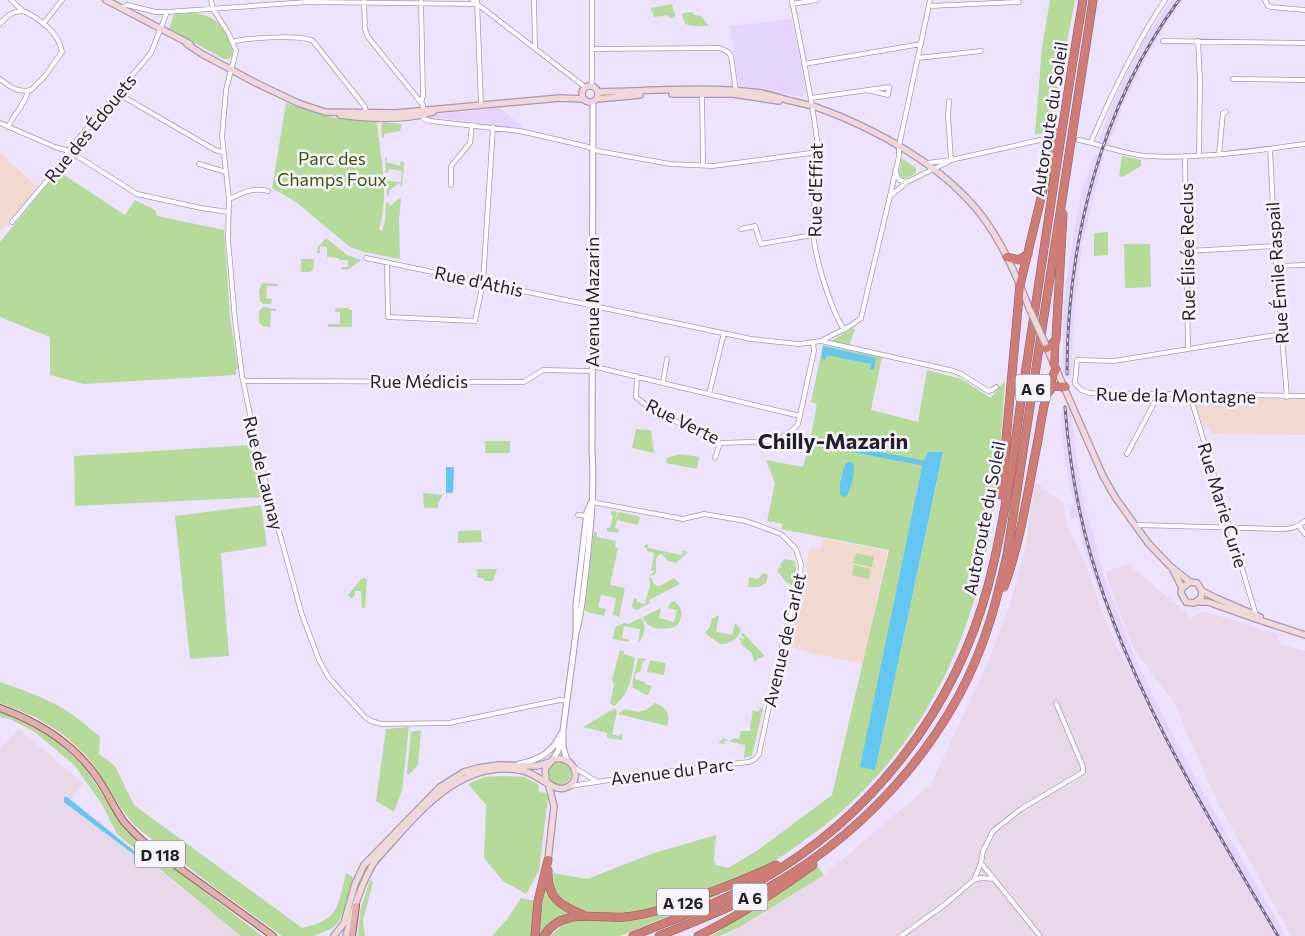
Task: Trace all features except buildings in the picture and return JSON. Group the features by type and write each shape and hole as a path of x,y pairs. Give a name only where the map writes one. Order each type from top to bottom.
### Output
{"highway":[{"name":"Autoroute du Soleil","path":"633,936 726,898 759,881 789,862 832,829 871,794 906,754 931,718 954,677 975,626 988,585 1002,516 1083,0"},
{"name":"Autoroute du Soleil","path":"659,936 730,907 757,893 833,845 856,826 888,794 915,762 940,727 956,700 976,659 999,592 1009,538 1092,0"},
{"path":"1002,516 999,509 1020,285 1058,127 1063,119"},
{"path":"999,592 1004,587 1014,555 1048,388 1055,367 1064,184"},
{"path":"1007,257 1019,260 1028,254"},
{"path":"1046,345 1053,344 1056,339"},
{"path":"1047,395 1053,386 1064,388"},
{"name":"A 126","path":"698,936 716,927 801,873 831,852 833,845"},
{"path":"548,860 548,885 554,898 563,906 584,916"},
{"path":"535,936 538,901 548,860"},
{"name":"A 126","path":"544,936 550,927 568,918 584,916 624,917 655,912 752,877 785,860 789,862"}],"main road":[{"path":"106,0 286,98 325,112 379,118 422,108"},
{"path":"187,44 211,59 232,68"},
{"path":"560,98 586,88 595,87 596,97"},
{"path":"584,99 582,96 586,88"},
{"path":"325,112 390,113 422,108 437,110 560,98 584,99 586,101 626,91 736,93 784,99 811,106 845,119 899,146 933,168 959,190 983,217 1007,257 1020,285 1103,476 1133,525 1148,543 1170,566 1190,582 1197,583 1202,591 1218,600 1256,615 1305,630"},
{"path":"621,96 626,91"},
{"path":"596,97 702,92"},
{"path":"379,118 390,113"},
{"path":"350,116 366,114"},
{"path":"1170,566 1182,588 1181,593 1186,602 1190,604 1208,602 1305,635"},
{"path":"1182,588 1190,582"},
{"path":"1198,602 1202,591"},
{"name":"D 118","path":"0,708 35,723 68,745 84,760 134,833 258,927 273,936"},
{"path":"334,936 344,923 355,884 364,865 434,792 447,782 464,772 498,765 537,766 552,761 567,760 574,768 575,776 554,806"},
{"path":"548,860 554,806 544,772 552,761"},
{"path":"346,936 368,873 375,861 439,794 452,784 475,773 491,769 520,770 530,772 555,788 565,788"},
{"path":"352,936 356,906"},
{"name":"D 118","path":"258,927 266,936"}],"street":[{"path":"0,79 19,91 28,91 34,88 45,76 62,52 58,38 11,0"},
{"path":"43,24 62,0"},
{"name":"Rue de Launay","path":"211,0 213,9 236,51 223,113 222,136 229,199 232,293 243,380 261,469 302,615 323,670 328,678 365,717 370,721 382,724 449,723 567,700"},
{"path":"253,0 253,6"},
{"path":"472,0 586,88 592,82 592,0"},
{"path":"534,0 535,48"},
{"path":"792,2 817,0"},
{"name":"Rue d'Athis","path":"366,258 724,333 768,341 813,343 821,341 844,330 861,318 899,156 899,146 930,0"},
{"path":"1091,142 1138,42 1165,0"},
{"path":"1265,0 1271,8 1305,10"},
{"path":"122,8 127,5 167,12 308,1 477,2"},
{"path":"364,1 365,29 368,37 422,108"},
{"path":"421,2 422,108 424,120 493,127 540,135 592,149 670,164 713,166 818,152"},
{"path":"477,2 481,106"},
{"name":"Rue d'Effiat","path":"792,2 811,98 818,152 813,235 821,271 838,320 844,330"},
{"path":"929,6 1018,2"},
{"path":"0,24 8,15 22,10"},
{"name":"Rue des Édouets","path":"12,222 151,53 167,12"},
{"path":"232,42 298,37 313,41 365,108 366,114"},
{"path":"1163,41 1305,43"},
{"path":"1198,41 1200,81 1199,155"},
{"path":"804,64 921,44"},
{"path":"592,49 720,48 731,56 736,93"},
{"path":"918,58 981,51"},
{"path":"1233,79 1305,80"},
{"path":"811,98 867,90 874,89 889,87 888,95 867,90"},
{"path":"8,126 13,116 26,100 28,91"},
{"path":"702,92 703,165"},
{"path":"118,93 215,150 223,152"},
{"name":"Avenue Mazarin","path":"552,761 559,746 567,700 576,633 576,605 594,470 592,149 596,97"},
{"path":"949,101 951,160"},
{"path":"1219,154 1222,113 1226,112"},
{"path":"0,123 55,147 69,151 137,194 200,208 228,212"},
{"path":"451,185 451,166 470,143 472,125"},
{"path":"387,263 388,317 474,321 483,282 493,127"},
{"path":"926,163 951,160 1049,138"},
{"path":"1079,140 1146,156 1219,154 1305,144"},
{"name":"Rue Émile Raspail","path":"1270,149 1276,266 1287,397"},
{"name":"Rue Élisée Reclus","path":"1185,156 1188,251 1188,349"},
{"path":"890,196 907,182 951,160"},
{"path":"200,164 226,172"},
{"path":"940,166 942,176"},
{"path":"895,171 899,180 907,182"},
{"path":"229,199 248,190 268,191"},
{"path":"741,229 755,226 761,244 813,235"},
{"path":"1188,251 1275,246"},
{"path":"1276,266 1305,265"},
{"path":"709,394 724,333"},
{"path":"1188,349 1281,334"},
{"path":"821,341 962,374 988,391 996,387"},
{"path":"800,416 814,351 813,343"},
{"name":"Rue de la Montagne","path":"1188,349 1114,361 1077,360 1075,383 1085,393 1305,396"},
{"path":"663,382 667,359"},
{"name":"Rue Médicis","path":"243,380 524,382 542,370 592,369 637,376 800,416"},
{"name":"Rue Verte","path":"637,376 636,398 652,410 720,443 777,441 794,428 800,416"},
{"path":"1126,454 1159,394"},
{"name":"Rue Marie Curie","path":"1190,395 1256,615"},
{"path":"715,458 720,443"},
{"name":"Avenue de Carlet","path":"591,502 682,519 704,514 746,521 781,534 796,549 801,564 800,578 780,655 759,754 749,762"},
{"path":"578,515 589,516"},
{"path":"1133,525 1292,529 1305,521"},
{"path":"1299,526 1305,534"},
{"path":"974,880 981,863 983,851 993,831 1021,809 1083,772 1083,766 1056,703"},
{"path":"512,765 540,758 554,747 562,732"},
{"name":"Avenue Mazarin","path":"562,732 563,747 567,760"},
{"name":"Avenue du Parc","path":"565,788 596,781 749,762"},
{"name":"Avenue du Parc","path":"574,768 596,781"},
{"path":"981,863 1040,936"},
{"path":"901,936 929,917 974,880 994,878"}],"shaded area":[{"path":"1171,0 1184,0 1167,22 1143,64 1123,105 1109,145 1098,142 1114,100 1133,60"},
{"path":"792,19 806,92 803,97 739,86 730,26"},
{"path":"489,107 500,108 521,125 521,128 434,119 427,116 438,112 439,114 489,109"},
{"path":"0,153 38,187 0,232"},
{"path":"1094,154 1104,157 1082,244 1074,317 1071,376 1063,372 1063,315 1066,282 1077,214"},
{"path":"1197,398 1305,399 1305,435 1211,434 1211,429 1203,428 1195,401"},
{"path":"1063,406 1070,409 1071,413 1082,495 1086,502 1084,503 1087,516 1103,572 1133,652 1156,702 1200,787 1286,936 1273,936 1202,814 1128,668 1082,543 1079,521 1077,517 1070,519 1069,508 1074,505 1063,448 1061,418"},
{"path":"1035,482 1064,504 1066,524 1085,563 1103,615 1121,656 1202,814 1273,936 725,936 824,875 931,784 988,662 1009,608 1026,544"},
{"path":"823,538 887,551 863,664 790,647 791,640 789,639 797,606 808,574 806,568 810,547 820,549"},
{"path":"1128,564 1187,613 1189,620 1203,611 1277,634 1280,644 1305,651 1305,936 1291,936 1218,803 1174,703 1134,650 1105,572"},
{"path":"19,729 84,784 71,799 241,936 0,936 0,749"}],"green space":[{"path":"1050,0 1075,0 1050,133 1035,134 1042,47"},
{"path":"672,4 675,16 671,19 667,15 654,17 651,8"},
{"path":"692,12 694,15 701,16 709,26 685,24 683,13"},
{"path":"192,13 209,17 220,25 228,37 233,53 229,59 224,59 169,29 174,14"},
{"name":"Parc des Champs Foux","path":"286,103 338,119 377,122 384,189 384,203 379,229 382,231 385,221 386,203 389,202 390,206 401,197 399,221 400,259 364,252 350,247 296,202 272,188"},
{"name":"Parc des Champs Foux","path":"383,122 402,124 400,131 384,134 384,138 382,138 381,126"},
{"path":"1122,156 1141,160 1141,166 1123,177 1119,176"},
{"path":"385,158 387,158 386,162 400,166 401,161 404,162 402,187 399,183 390,190 388,197 387,178 388,181 401,182 402,171 389,169 388,173 386,173"},
{"path":"902,158 916,168 916,173 907,178 902,178 899,173"},
{"path":"58,171 125,215 135,200 155,210 157,216 224,230 230,317 238,369 236,369 236,375 84,384 50,375 50,337 0,317 0,242"},
{"path":"1108,232 1108,255 1094,256 1094,233"},
{"path":"326,238 347,255 361,260 349,269 342,270 342,267 348,267 348,260 327,257 327,247 320,246 320,253 317,253 318,247"},
{"path":"1124,244 1150,244 1151,287 1125,288"},
{"path":"301,259 314,259 313,270 301,272"},
{"path":"262,283 278,284 278,286 267,286 266,298 272,299 271,304 263,304 260,301 259,291"},
{"path":"263,307 276,309 276,311 271,311 270,327 263,326 259,322 259,311"},
{"path":"336,308 350,308 348,310 352,310 352,327 328,327 328,324 340,324 340,312 335,312"},
{"path":"853,328 855,330 849,346 831,341"},
{"path":"823,345 882,357 871,410 918,422 927,370 961,379 991,398 1005,381 997,484 986,556 970,612 949,667 921,718 873,781 829,822 775,860 762,868 735,879 645,910 605,914 580,910 569,905 555,889 553,873 587,879 651,854 716,835 714,860 716,865 728,868 758,850 832,795 889,550 781,529 783,524 767,521 775,483 766,460 803,467 817,404 811,402","holes":["943,453 875,770 861,766 922,466"]},
{"path":"636,429 651,430 654,453 632,448"},
{"path":"485,441 510,441 510,453 485,453"},
{"path":"250,445 265,497 75,506 74,456"},
{"path":"680,454 699,457 697,469 666,463 666,458"},
{"path":"423,493 443,495 438,503 438,508 424,508"},
{"path":"261,505 267,546 221,553 229,656 190,659 175,516"},
{"path":"611,512 617,512 615,519 619,512 640,517 638,525 617,520 615,528 619,529 618,533 607,531 607,528 610,528 613,515 611,515"},
{"path":"481,530 482,542 458,543 458,531"},
{"path":"594,531 597,533 597,537 616,541 615,547 618,548 610,585 625,588 619,618 613,615 616,598 601,595 598,607 606,609 604,616 585,610"},
{"path":"648,544 648,548 682,555 683,550 687,552 676,563 668,561 662,554 658,555 655,573 649,576 655,571 651,572 654,553 647,551 647,548 644,547"},
{"path":"856,553 874,557 872,567 853,563"},
{"path":"784,559 795,561 796,570 792,586 778,572"},
{"path":"854,565 871,569 869,579 852,575"},
{"path":"477,569 497,569 493,581 485,581 483,578 477,577"},
{"path":"763,573 768,575 766,583 758,587 748,587 749,577 758,579"},
{"path":"649,577 652,578 653,583 657,586 674,578 680,584 649,600 650,603 637,610 634,609 632,606 634,598 637,599 637,602 645,604 650,585"},
{"path":"365,578 367,580 365,608 362,608 361,591 355,591 355,596 351,598 348,595 361,579"},
{"path":"674,601 680,607 682,614 680,621 675,627 666,629 656,628 645,622 643,617 661,608 659,618 674,622 677,610 668,608 670,603"},
{"path":"719,616 717,632 732,635 735,623 741,630 733,641 727,644 720,644 705,633 710,627 712,619"},
{"path":"641,618 644,631 638,644 640,629 624,626 622,638 629,640 629,642 613,639 615,627 624,623 629,624"},
{"path":"742,632 764,655 763,658 758,658 755,662 751,652 742,645 739,637 745,639 741,635"},
{"path":"620,650 624,651 624,654 635,658 627,690 614,706 610,704 614,684 612,680"},
{"path":"638,658 647,659 643,662 640,672 636,673 635,679 652,686 648,695 631,686 634,686 632,684"},
{"path":"650,660 666,663 664,675 647,672"},
{"path":"0,682 52,702 80,720 100,737 99,754 115,766 134,805 302,928 324,921 330,916 338,903 346,873 353,877 345,910 337,924 331,929 313,936 282,936 214,887 135,826 84,753 64,735 35,717 0,703"},
{"path":"655,703 667,712 667,726 618,714 625,709 638,712 646,710"},
{"path":"757,707 763,708 752,756 744,758 745,745 727,741 724,741 725,744 718,743 723,738 729,741 734,738 739,739 741,731 751,731 753,710 758,712 760,708"},
{"path":"615,708 617,712 612,734 618,736 623,733 622,740 607,738 607,733 583,727"},
{"path":"0,712 33,724 51,735 85,768 126,831 262,936 241,936 117,834 102,804 74,765 35,732 12,720 0,717"},
{"path":"409,727 402,790 394,812 376,801 386,729"},
{"path":"421,730 418,765 408,775 411,732"},
{"path":"559,761 568,764 571,773 568,782 559,785 550,782 547,773 550,764"},
{"path":"485,777 524,777 538,784 539,792 546,793 548,798 539,871 526,894 503,881 484,858 486,805 468,784"},
{"path":"818,867 824,875 738,928 720,936 711,936"},
{"path":"370,880 373,882 363,921 365,936 358,936 360,911"},
{"path":"545,884 554,902 562,909 571,913 552,921 539,936"},
{"path":"722,892 719,895 620,936 550,936 563,925 576,920 608,921 649,917 670,912 691,902"},
{"path":"521,898 536,901 533,936 492,936 508,918"}],"water":[{"path":"823,346 876,358 874,369 870,369 871,364 827,355 825,360 821,359"},
{"path":"928,452 943,452 875,770 860,767 922,466"},
{"path":"853,463 854,466 853,476 851,487 845,497 840,495 840,483 845,464"},
{"path":"446,467 454,467 453,493 446,493"},
{"path":"64,797 67,797 139,855 137,856 132,853 64,802"}],"waterway":[{"path":"855,450 923,463"}],"tunnel":[{"path":"1049,138 1079,140"}],"railway":[{"path":"1067,374 1073,275 1093,178 1109,131 1128,85 1152,41 1179,0"},
{"path":"1065,407 1074,483 1086,538 1108,606 1127,656 1173,752 1224,845 1278,936"}],"district":[{"name":"Chilly-Mazarin","path":"833,440"}]}
